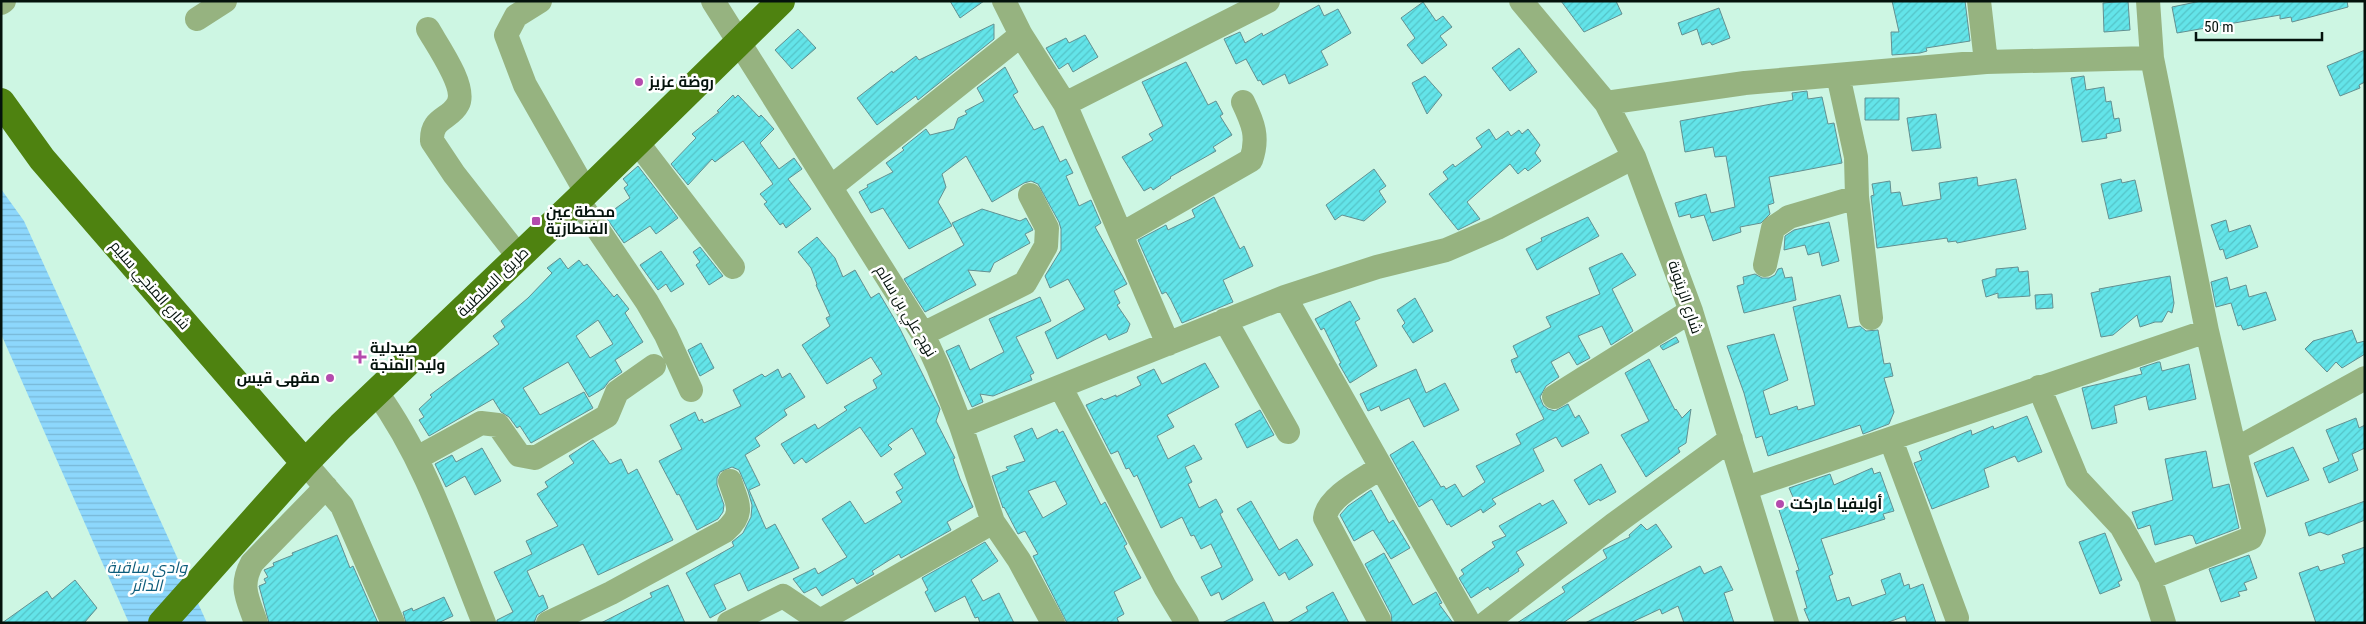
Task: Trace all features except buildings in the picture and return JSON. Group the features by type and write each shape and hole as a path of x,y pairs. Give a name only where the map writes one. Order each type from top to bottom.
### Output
{"main road":[{"name":"طريق السلطنية","path":"162,623 305,463 782,1"},
{"name":"شارع المنجي سليم","path":"1,102 48,167 305,463"}],"street":[{"path":"197,19 225,1"},
{"path":"540,1 516,16 506,35 525,85 582,196 666,336 691,390"},
{"name":"نهج علي بن سالم","path":"713,1 923,334 938,366 961,426 993,522 1019,560 1053,623"},
{"path":"1004,1 1021,36 1064,104 1122,234 1168,344"},
{"path":"1064,104 1268,1"},
{"name":"شارع الزيتونة","path":"1521,1 1606,103 1634,157 1691,311 1787,623"},
{"path":"1979,1 1986,62"},
{"path":"2148,1 2152,58 2207,331 2254,527 2251,538 2150,578"},
{"path":"428,29 458,82 460,95 458,105 435,125 432,141 454,174 519,257"},
{"path":"831,187 1021,36"},
{"path":"1606,103 1746,83 1986,62 2152,58"},
{"path":"1838,75 1856,157 1857,197 1871,318"},
{"path":"1122,234 1251,160 1256,139 1254,125 1243,102"},
{"path":"637,142 733,267"},
{"path":"961,426 1061,388 1285,297 1377,268 1446,250 1496,228 1634,157"},
{"path":"923,334 1024,283 1046,246 1047,228 1030,195"},
{"path":"1765,265 1773,228 1789,217 1857,197"},
{"path":"1285,297 1469,623"},
{"path":"1554,397 1691,311"},
{"path":"1225,320 1288,432"},
{"path":"1746,488 2207,331"},
{"path":"418,458 481,423 498,425 520,455 535,458 607,416 617,392 654,366"},
{"path":"2236,449 2365,378"},
{"path":"2039,387 2076,479 2121,526 2150,578 2164,623"},
{"path":"1061,388 1165,587 1187,623"},
{"path":"377,393 394,417 418,458 484,623"},
{"path":"1499,619 1613,525 1731,439"},
{"path":"1891,440 1957,618"},
{"path":"305,463 342,506 393,623"},
{"path":"1379,620 1325,518 1327,508 1335,499 1380,468"},
{"path":"548,623 611,593 725,530 735,522 738,516 738,506 730,481"},
{"path":"256,623 244,590 246,574 252,563 326,487"},
{"path":"729,623 783,596 820,621 993,522"}],"water":[{"name":"وادي ساقية الدائر","path":"1,189 24,221 207,623 129,623 1,334"}],"place":[{"name":"روضة عزيز","path":"639,82"},
{"name":"محطة عين الفنطازية","path":"536,221"},
{"name":"صيدلية وليد المنجة","path":"360,357"},
{"name":"مقهى قيس","path":"330,378"},
{"name":"أوليفيا ماركت","path":"1780,504"}]}
